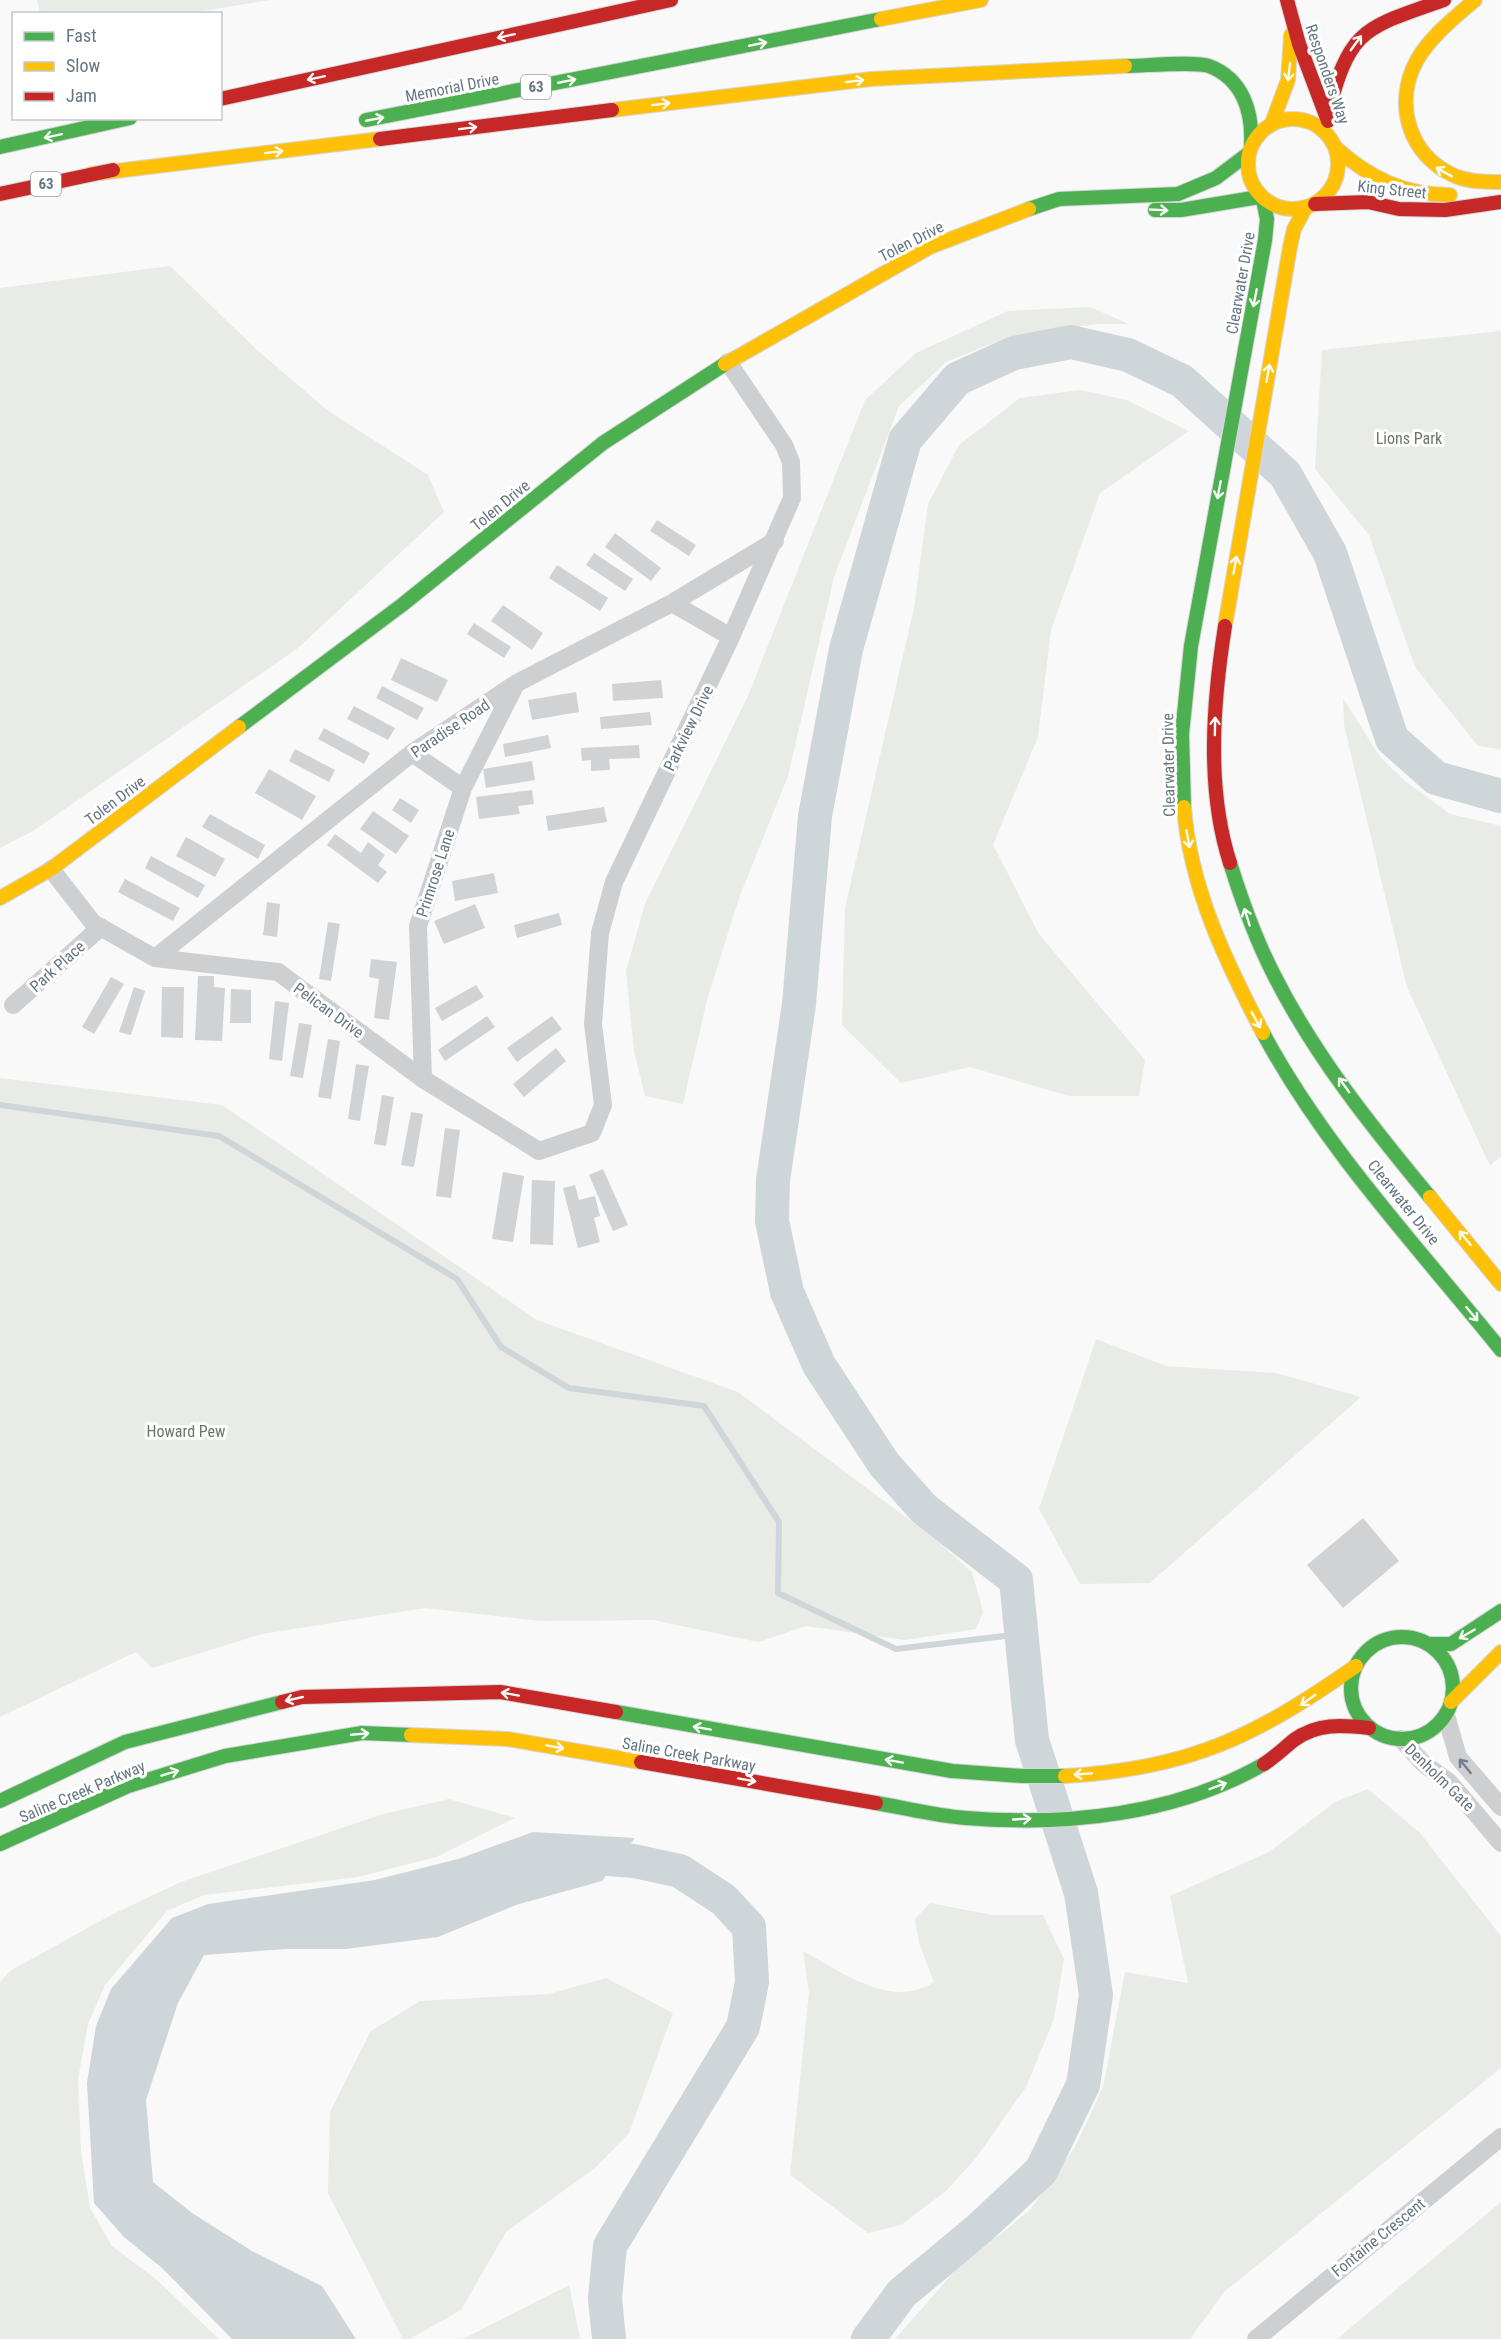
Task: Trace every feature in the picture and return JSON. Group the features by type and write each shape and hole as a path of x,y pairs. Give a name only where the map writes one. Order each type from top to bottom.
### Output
{"main road":[{"path":"625,10 648,0"},
{"path":"222,99 671,0"},
{"name":"Memorial Drive","path":"349,124 981,0"},
{"name":"Responders Way","path":"1287,0 1327,116 1334,145"},
{"path":"1327,116 1346,57 1362,35 1405,14 1444,0"},
{"path":"1475,0 1426,45 1411,72 1405,93 1405,115 1411,135 1434,166 1453,177 1501,183"},
{"name":"Responders Way","path":"1272,123 1288,86 1291,16"},
{"path":"91,174 871,79 1104,66 1207,66 1228,77 1243,94 1252,124 1248,172 1261,199 1292,209 1310,206 1330,191 1336,178 1339,164 1334,145 1319,126 1307,120 1286,119 1272,123 1261,132 1250,149"},
{"path":"0,147 121,120"},
{"name":"63","path":"0,194 290,135"},
{"name":"King Street","path":"1334,145 1368,176 1416,192 1439,196 1501,192"},
{"name":"Tolen Drive","path":"0,898 51,869 402,605 603,443 728,362 930,247 1059,200 1178,194 1216,178 1250,149"},
{"name":"Tolen Drive","path":"1059,200 1160,211 1196,208 1237,198 1261,199"},
{"name":"Clearwater Drive","path":"1261,199 1267,219 1265,240 1186,668 1182,724 1182,806 1193,868 1221,947 1255,1020 1319,1122 1501,1350"},
{"name":"King Street","path":"1310,206 1368,202 1399,209 1445,210 1501,202"},
{"name":"Clearwater Drive","path":"1310,206 1294,229 1290,247 1224,623 1216,682 1218,793 1226,853 1251,932 1293,1015 1357,1104 1501,1284"},
{"path":"1428,1644 1451,1644 1494,1618 1501,1611"},
{"path":"1449,1708 1453,1685 1449,1669 1441,1655 1428,1644 1412,1638 1388,1640 1365,1652 1356,1666 1351,1682 1352,1699 1358,1714 1369,1728 1384,1736 1401,1739 1417,1737 1432,1729 1501,1652"},
{"name":"Saline Creek Parkway","path":"0,1801 125,1742 302,1697 500,1692 952,1771 993,1776 1047,1777 1141,1767 1197,1754 1230,1742 1299,1706 1356,1666"},
{"name":"Saline Creek Parkway","path":"0,1844 128,1786 225,1756 362,1733 507,1739 964,1818 997,1820 1059,1817 1163,1805 1233,1780 1271,1758 1295,1738 1316,1728 1369,1728"}],"street":[{"name":"Parkview Drive","path":"599,1116 603,1105 593,1024 600,933 614,882 731,637 792,498 791,462 784,445 728,362"},
{"name":"Paradise Road","path":"155,958 412,753 517,683 672,603 774,541"},
{"path":"672,603 731,637"},
{"name":"Primrose Lane","path":"423,1079 418,927 463,788 517,683"},
{"path":"412,753 463,788"},
{"name":"Pelican Drive","path":"51,869 93,922 100,927 155,958 278,972 423,1079 539,1151 592,1132 599,1116"},
{"name":"Park Place","path":"13,1005 100,927"},
{"name":"Denholm Gate","path":"1449,1708 1458,1757 1501,1807"},
{"name":"Denholm Gate","path":"1401,1739 1424,1764 1449,1782 1501,1843"},
{"name":"Fontaine Crescent","path":"1256,2339 1501,2137"}],"green space":[{"path":"37,0 270,0 196,12 40,12"},
{"path":"170,266 256,349 327,410 428,475 444,512 298,648 33,831 0,848 0,288"},
{"path":"1090,307 1129,324 1096,324 1008,337 946,362 899,406 834,577 788,776 739,898 707,1000 683,1104 645,1096 634,1051 626,971 645,904 748,696 865,400 916,353 1008,311"},
{"name":"Lions Park","path":"1501,331 1501,749 1478,746 1415,667 1369,535 1315,469 1322,350"},
{"path":"1080,390 1127,400 1189,431 1100,493 1051,630 1038,737 993,845 1039,934 1145,1060 1139,1096 1069,1096 970,1067 901,1083 842,1025 845,908 914,608 928,504 959,445 1020,398"},
{"path":"1343,698 1380,757 1405,781 1450,814 1501,826 1501,1156 1490,1166 1407,987 1344,725"},
{"name":"Howard Pew","path":"0,1078 222,1105 537,1320 738,1392 935,1539 972,1572 983,1612 976,1629 905,1640 806,1626 758,1642 653,1620 541,1621 425,1608 262,1634 152,1668 136,1652 0,1717"},
{"path":"1096,1339 1166,1366 1276,1373 1361,1397 1150,1583 1080,1584 1039,1509"},
{"path":"1368,1789 1420,1833 1501,1936 1501,2068 1224,2292 1190,2339 895,2339 955,2271 1030,2210 1075,2147 1103,2087 1125,1972 1188,1983 1170,1896 1269,1852 1335,1802"},
{"path":"449,1799 515,1818 436,1857 358,1877 204,1895 167,1911 105,1985 88,2024 78,2079 81,2151 90,2208 112,2246 157,2280 219,2339 0,2339 0,1982 10,1971 111,1915 181,1882 383,1814"},
{"path":"930,1903 992,1915 1043,1915 1064,1959 1054,2019 1026,2087 976,2158 946,2191 901,2225 868,2233 790,2175 809,1993 803,1951 867,1985 901,1992 918,1990 934,1982 919,1943 915,1919"},
{"path":"606,1978 673,2013 629,2133 595,2168 506,2232 461,2310 410,2339 403,2339 328,2193 330,2112 371,2031 420,2001 549,1994"},
{"path":"1501,2202 1501,2339 1337,2339"},
{"path":"569,2285 580,2339 461,2339 471,2335"}],"shaded area":[{"path":"533,1832 635,1838 602,1881 516,1905 438,1937 346,1949 286,1949 204,1955 178,2003 146,2100 153,2182 192,2213 252,2251 322,2286 356,2339 232,2339 162,2268 124,2237 94,2203 87,2083 96,2026 111,1989 172,1918 208,1904 375,1880 458,1859"}],"building":[{"path":"657,520 696,545 689,556 650,531"},
{"path":"615,533 661,568 651,581 605,547"},
{"path":"594,553 633,579 625,591 586,565"},
{"path":"557,565 608,598 600,611 549,578"},
{"path":"503,605 543,633 532,650 491,621"},
{"path":"474,623 511,647 504,658 467,634"},
{"path":"401,658 448,680 437,702 391,680"},
{"path":"661,680 663,698 613,701 612,684"},
{"path":"382,686 424,708 417,720 376,698"},
{"path":"576,692 579,712 532,720 528,700"},
{"path":"354,706 395,728 388,740 347,719"},
{"path":"650,712 652,725 601,729 600,717"},
{"path":"324,728 370,753 364,764 318,739"},
{"path":"548,735 551,748 505,757 503,744"},
{"path":"639,745 640,758 609,759 610,770 591,771 591,760 582,761 581,748"},
{"path":"295,749 335,770 329,782 289,761"},
{"path":"532,761 535,780 486,788 483,769"},
{"path":"269,769 316,796 302,820 255,793"},
{"path":"532,790 534,804 518,806 520,814 479,819 476,797"},
{"path":"400,798 419,810 411,823 392,810"},
{"path":"604,807 607,822 548,831 546,816"},
{"path":"373,811 409,836 396,854 360,829"},
{"path":"210,814 265,845 258,859 202,827"},
{"path":"335,834 361,853 368,842 385,855 378,865 387,872 378,883 327,845"},
{"path":"186,837 225,859 215,877 176,856"},
{"path":"151,856 205,885 198,898 145,868"},
{"path":"494,873 498,893 455,901 452,881"},
{"path":"125,879 180,908 173,921 118,892"},
{"path":"267,902 280,904 277,937 263,935"},
{"path":"475,904 485,928 444,944 434,921"},
{"path":"559,913 562,925 517,938 514,925"},
{"path":"328,922 340,924 331,981 319,979"},
{"path":"371,959 397,962 389,1020 374,1018 379,979 369,977"},
{"path":"198,976 214,976 214,987 225,988 222,1041 195,1040"},
{"path":"111,977 124,984 94,1034 82,1027"},
{"path":"476,985 484,997 442,1021 435,1008"},
{"path":"134,987 145,991 131,1035 119,1032"},
{"path":"162,987 184,987 183,1038 161,1037"},
{"path":"231,989 251,990 251,1023 230,1023"},
{"path":"275,1001 289,1003 282,1061 269,1059"},
{"path":"487,1016 495,1027 445,1061 438,1050"},
{"path":"552,1016 562,1029 517,1062 507,1048"},
{"path":"299,1023 312,1025 303,1078 290,1076"},
{"path":"328,1039 340,1041 331,1099 318,1097"},
{"path":"556,1048 566,1061 524,1097 513,1084"},
{"path":"356,1064 369,1066 360,1121 348,1119"},
{"path":"382,1095 394,1097 386,1146 374,1144"},
{"path":"411,1112 423,1114 414,1167 401,1165"},
{"path":"445,1128 460,1130 451,1198 436,1196"},
{"path":"603,1169 628,1225 613,1231 589,1175"},
{"path":"503,1172 524,1176 513,1242 492,1239"},
{"path":"532,1180 555,1181 553,1245 530,1244"},
{"path":"575,1185 579,1200 595,1196 600,1216 594,1218 600,1242 578,1248 563,1188"},
{"path":"1363,1518 1399,1561 1343,1608 1307,1565"}],"waterway":[{"path":"868,2339 902,2293 979,2229 1041,2171 1083,2085 1096,1995 1081,1893 1032,1740 1016,1580 924,1509 884,1464 819,1365 787,1292 772,1221 773,1180 799,1004 815,816 846,649 905,440 957,379 1014,353 1071,342 1128,355 1182,381 1285,474 1330,553 1392,739 1436,778 1501,796"},
{"path":"0,1105 219,1136 457,1279 501,1347 569,1388 704,1406 779,1522 778,1593 896,1649 1021,1634"},
{"path":"570,1856 634,1861 680,1871 724,1900 749,1927 752,1982 743,2027 610,2246 605,2298 609,2339"}],"traffic: fast":[{"path":"366,120 881,19"},
{"path":"1125,66 1192,64 1209,66 1221,72 1238,88 1244,98 1250,121 1251,146"},
{"path":"0,147 121,120"},
{"path":"1029,209 1059,199 1178,194 1216,178 1249,153"},
{"path":"1155,210 1181,210 1259,197"},
{"path":"1184,807 1182,734 1191,646 1265,240 1267,219 1263,200"},
{"path":"239,727 402,605 603,443 725,364"},
{"path":"1230,863 1260,946 1289,1003 1345,1090 1430,1197"},
{"path":"1263,1033 1315,1117 1374,1197 1501,1350"},
{"path":"1428,1644 1451,1644 1501,1611"},
{"path":"1402,1637 1421,1641 1438,1652 1449,1669 1453,1688 1449,1707 1438,1724 1421,1735 1402,1739 1383,1735 1366,1724 1355,1707 1351,1688 1355,1669 1366,1652 1383,1641 1402,1637"},
{"path":"0,1801 125,1742 282,1702"},
{"path":"616,1712 952,1771 1022,1776 1065,1776"},
{"path":"0,1844 128,1786 225,1756 362,1733 411,1735"},
{"path":"876,1803 966,1818 1004,1820 1081,1818 1157,1806 1230,1781 1264,1764"}],"traffic: slow":[{"path":"881,19 981,0"},
{"path":"1475,0 1436,35 1417,60 1406,94 1406,111 1416,142 1426,156 1439,167 1466,179 1501,182"},
{"path":"1272,123 1288,80 1291,35"},
{"path":"612,110 871,79 1125,66"},
{"path":"1293,119 1310,122 1325,132 1335,147 1338,164 1335,181 1325,196 1310,206 1293,209 1276,206 1261,196 1251,181 1248,164 1251,147 1261,132 1276,122 1293,119"},
{"path":"91,174 380,139"},
{"path":"1336,148 1361,168 1388,183 1418,192 1450,195"},
{"path":"1225,626 1290,247 1294,229 1306,207"},
{"path":"725,364 930,247 1029,209"},
{"path":"0,898 51,869 239,727"},
{"path":"1184,807 1194,866 1212,924 1223,952 1263,1033"},
{"path":"1430,1197 1501,1284"},
{"path":"1451,1702 1501,1652"},
{"path":"1065,1776 1149,1766 1186,1757 1220,1745 1286,1712 1356,1666"},
{"path":"411,1735 507,1739 641,1762"}],"traffic: jam":[{"path":"222,99 671,0"},
{"path":"1287,0 1299,44 1328,121"},
{"path":"1327,116 1343,65 1363,36 1394,18 1444,0"},
{"path":"380,139 612,110"},
{"path":"0,194 113,170"},
{"path":"1315,204 1368,202 1399,209 1445,210 1501,202"},
{"path":"1225,626 1217,685 1214,745 1217,805 1230,863"},
{"path":"282,1702 302,1697 500,1692 616,1712"},
{"path":"1264,1764 1303,1734 1330,1726 1369,1728"},
{"path":"641,1762 876,1803"}]}
